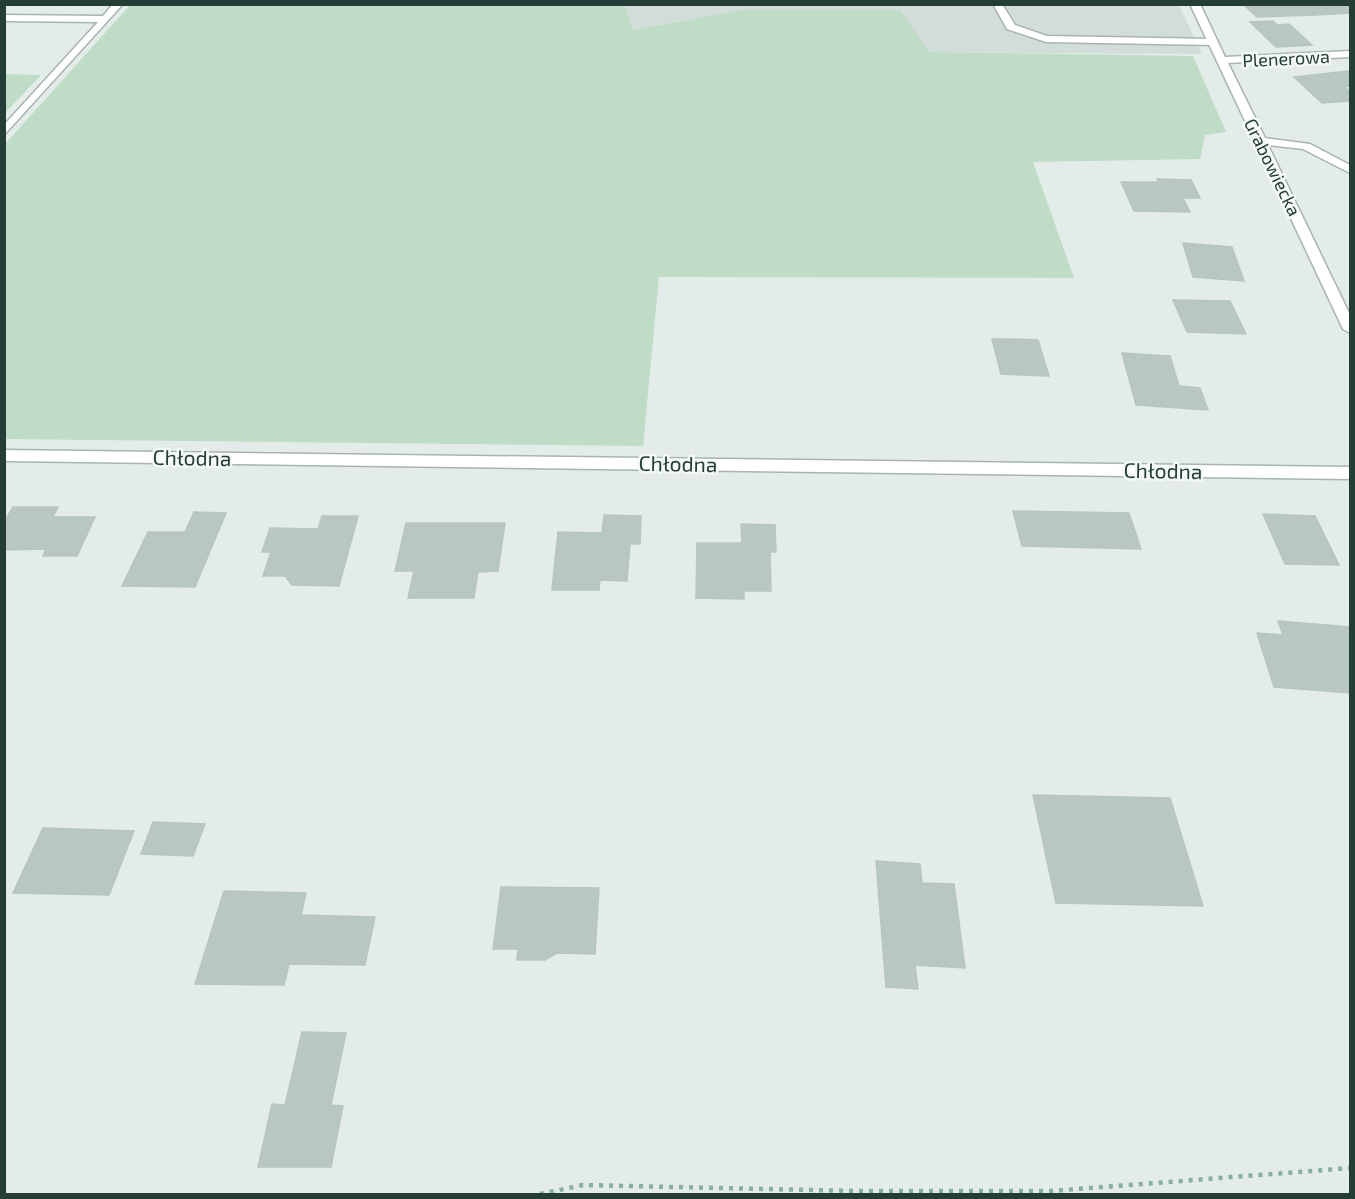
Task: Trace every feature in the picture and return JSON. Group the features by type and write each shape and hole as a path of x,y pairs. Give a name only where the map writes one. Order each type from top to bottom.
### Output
{"street":[{"path":"4,132 119,4"},
{"path":"997,4 1011,27 1046,39 1213,42"},
{"name":"Grabowiecka","path":"1195,4 1350,329"},
{"path":"4,18 105,19"},
{"name":"Plenerowa","path":"1221,60 1350,54"},
{"path":"1260,141 1306,146 1350,169"},
{"name":"Chłodna","path":"4,455 1350,473"}],"path":[{"path":"540,1194 583,1185 857,1191 1051,1191 1350,1168"}],"shaded area":[{"path":"625,5 1179,5 1202,54 929,52 742,10 632,30"}],"green space":[{"path":"131,4 625,5 633,30 742,10 900,10 929,52 1193,56 1226,132 1205,135 1200,159 1033,162 1074,278 659,277 643,446 5,439 5,144"},
{"path":"4,74 41,75 5,113"}],"building":[{"path":"1243,4 1304,4 1316,15 1257,17"},
{"path":"1304,4 1350,4 1350,13 1316,15"},
{"path":"1273,21 1277,25 1289,24 1312,45 1276,47 1250,22"},
{"path":"1348,71 1350,86 1345,87 1350,92 1350,101 1322,103 1294,77"},
{"path":"1157,179 1191,180 1200,198 1183,198 1190,212 1134,211 1121,182 1159,182"},
{"path":"1183,243 1232,247 1244,281 1193,277"},
{"path":"1173,300 1230,301 1246,334 1187,332"},
{"path":"992,339 1013,339 1022,375 1001,374"},
{"path":"1013,339 1038,340 1049,376 1022,375"},
{"path":"1122,353 1170,356 1179,386 1200,388 1208,410 1136,405"},
{"path":"13,507 58,507 53,517 95,517 77,556 43,556 46,549 4,550 4,522"},
{"path":"1013,511 1129,513 1141,549 1022,546"},
{"path":"194,512 226,513 195,587 122,586 148,532 185,532"},
{"path":"1263,514 1315,516 1339,565 1285,564"},
{"path":"604,515 641,516 640,544 630,544 627,581 600,580 599,590 552,590 558,532 602,533"},
{"path":"322,516 358,516 339,586 292,585 285,576 263,576 271,552 262,552 270,528 318,529"},
{"path":"406,523 505,523 498,571 478,572 474,598 408,598 414,571 395,571"},
{"path":"741,524 775,525 776,552 770,552 771,591 744,591 744,599 696,598 697,543 742,543"},
{"path":"1278,621 1350,627 1350,693 1274,687 1257,633 1283,635"},
{"path":"1033,795 1170,798 1203,906 1056,903"},
{"path":"153,822 205,824 193,856 141,854"},
{"path":"43,828 134,831 109,895 13,893"},
{"path":"876,861 920,864 922,883 954,884 965,968 915,965 918,989 886,987"},
{"path":"501,887 599,888 595,954 557,953 545,960 517,960 518,949 493,949"},
{"path":"224,891 306,893 301,915 375,917 365,965 289,964 284,985 195,984"},
{"path":"302,1032 346,1033 331,1105 343,1106 331,1167 258,1167 272,1104 285,1105"}]}
